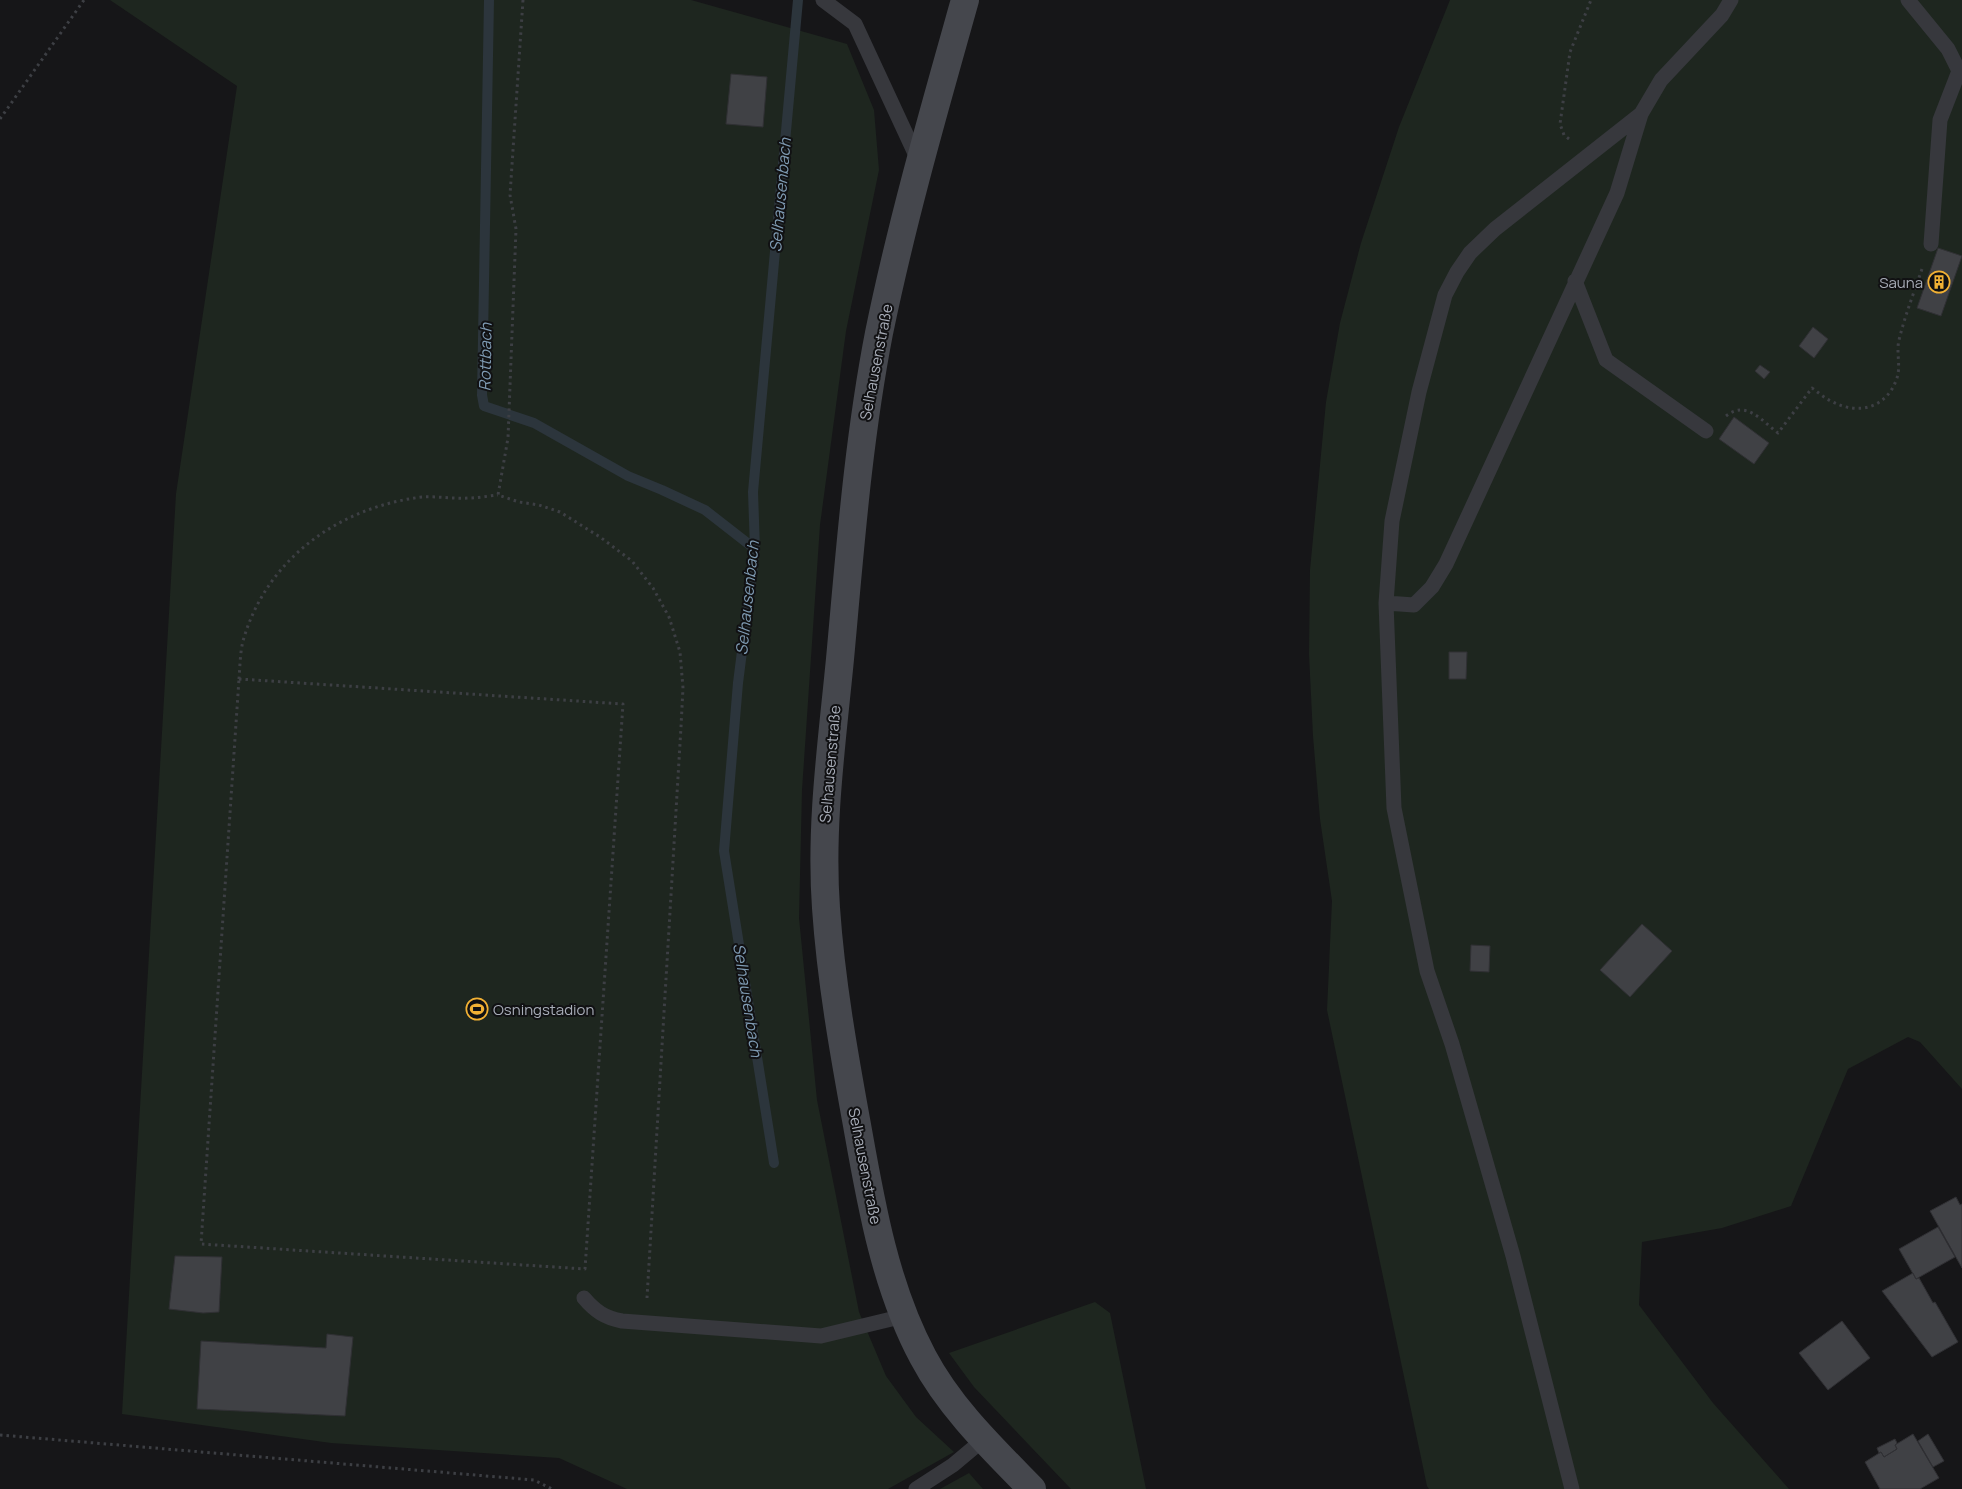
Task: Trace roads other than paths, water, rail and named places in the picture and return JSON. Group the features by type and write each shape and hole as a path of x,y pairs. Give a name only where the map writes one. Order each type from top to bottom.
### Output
{"street":[{"name":"Selhausenstraße","path":"964,0 920,164 879,332 859,451 825,816 826,907 848,1078 864,1164 883,1252 904,1316 923,1358 946,1395 984,1439 1032,1489"}],"lane":[{"path":"823,0 855,24 920,164"},
{"path":"1386,603 1414,605 1432,587 1446,564 1617,193 1641,114 1661,80 1722,15 1731,0"},
{"path":"1908,0 1948,49 1959,71 1940,120 1931,244"},
{"path":"1572,1489 1513,1256 1452,1044 1427,971 1394,808 1386,603 1392,521 1419,392 1445,295 1470,253 1495,229 1641,114"},
{"path":"1575,281 1606,360 1706,430"},
{"path":"584,1298 592,1308 607,1318 646,1324 821,1336 904,1316"},
{"path":"916,1489 953,1465 984,1439"}],"waterway":[{"name":"Rottbach","path":"489,0 482,395 484,406 534,423 628,476 705,510 755,549"},
{"name":"Selhausenbach","path":"774,1163 724,851 738,683 755,549 753,492 798,0"}],"place":[{"name":"Sauna","path":"1939,282"},
{"name":"Osningstadion","path":"477,1009"}]}
